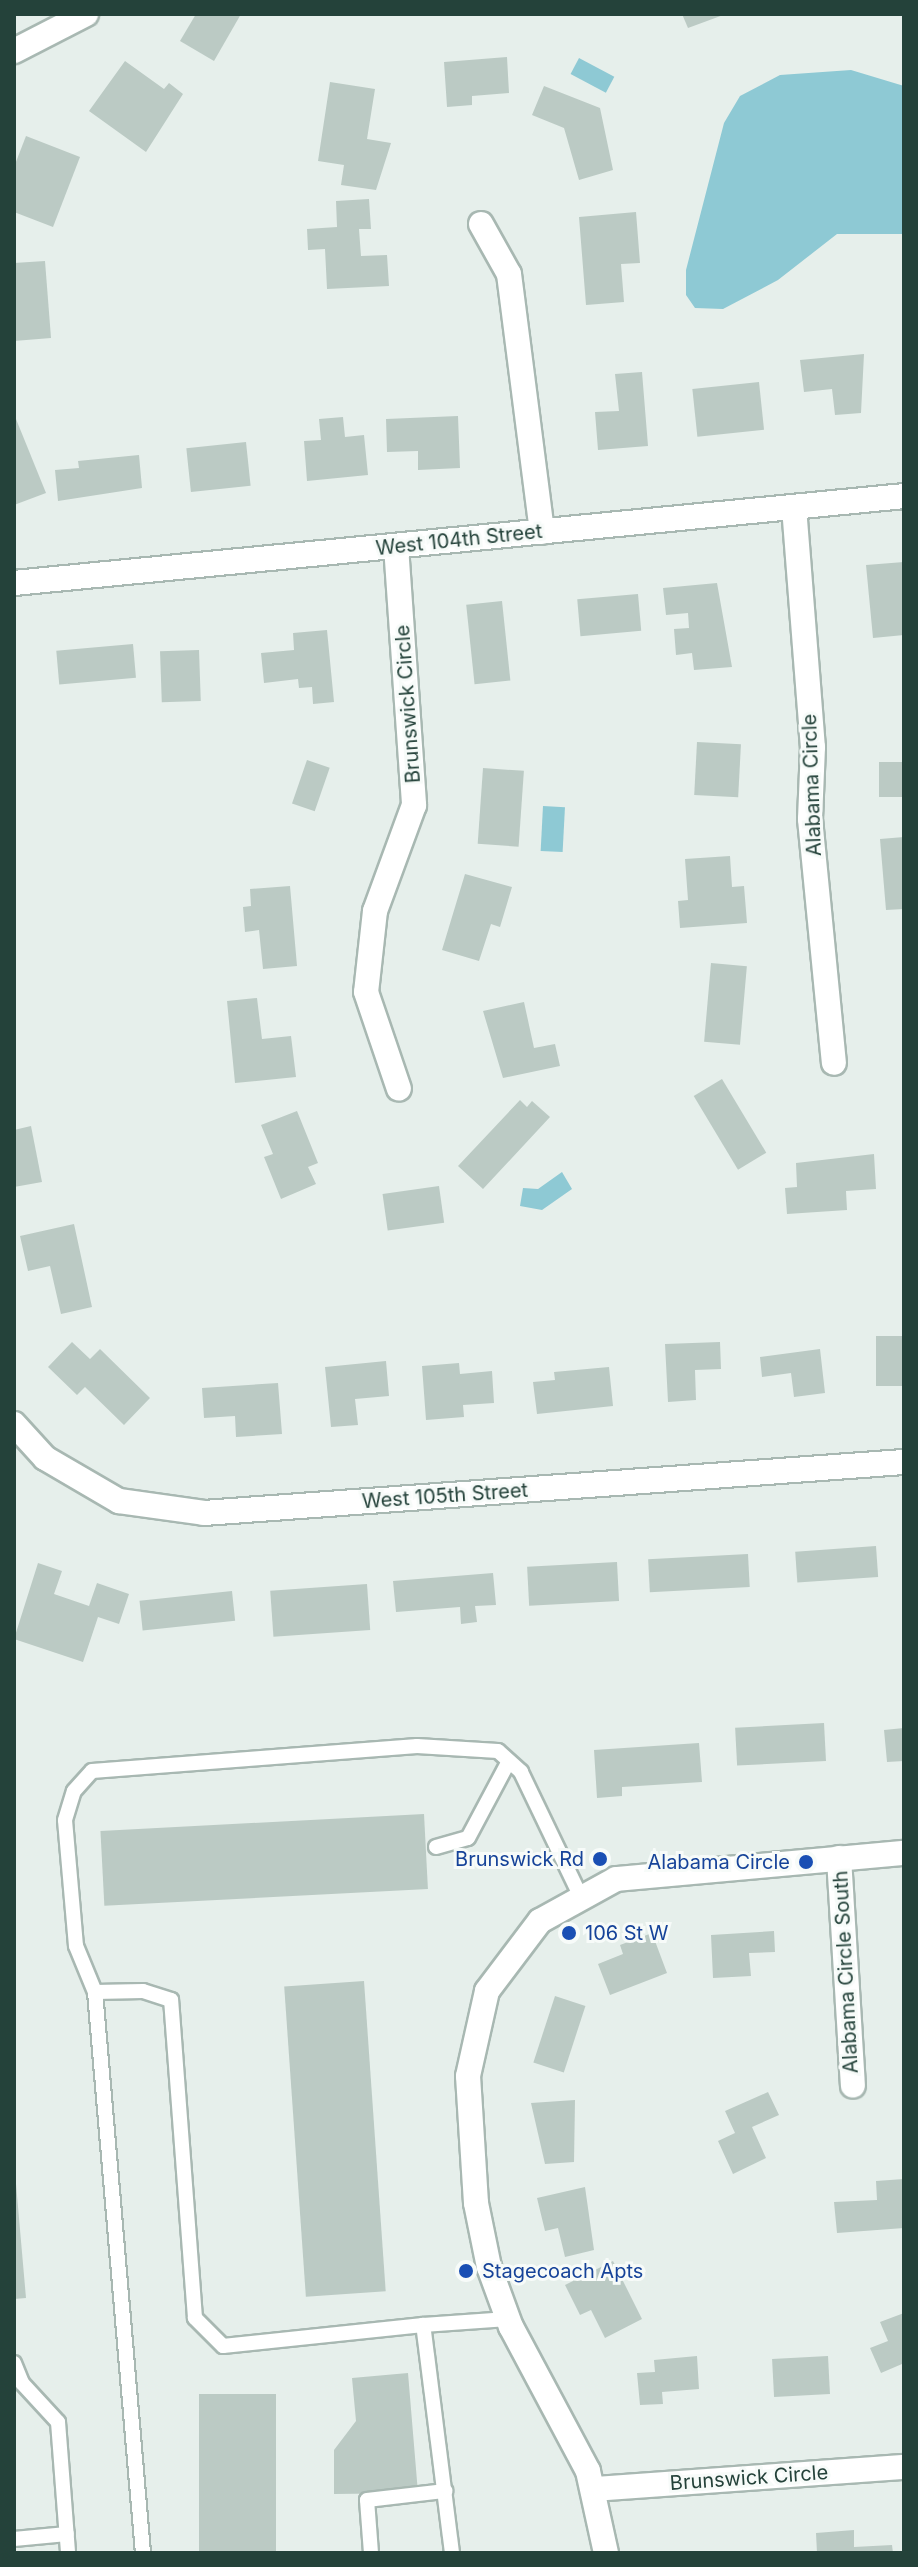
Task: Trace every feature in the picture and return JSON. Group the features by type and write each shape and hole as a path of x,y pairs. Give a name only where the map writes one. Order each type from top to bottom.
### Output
{"street":[{"path":"14,51 86,14"},
{"path":"481,224 509,274 542,532"},
{"name":"West 104th Street","path":"14,583 904,496"},
{"name":"Alabama Circle","path":"794,507 813,747 810,819 834,1063"},
{"name":"Brunswick Circle","path":"396,546 414,805 375,911 366,992 399,1089"},
{"name":"West 105th Street","path":"14,1424 45,1458 106,1495 160,1511 204,1513 904,1462"},
{"path":"606,2553 594,2489 569,2426 508,2319 489,2267 476,2203 468,2076 487,1991 540,1921 580,1895 616,1879 659,1872 904,1853"},
{"name":"Alabama Circle South","path":"839,1858 853,2086"},
{"name":"Brunswick Circle","path":"594,2489 904,2467"}],"lane":[{"path":"143,2553 95,1992 76,1946 65,1820 74,1791 92,1771 417,1746 498,1751 521,1772 580,1895"},
{"path":"436,1847 468,1838 509,1761"},
{"path":"95,1992 143,1991 171,2000 195,2318 223,2346 508,2319"},
{"path":"423,2325 452,2553"},
{"path":"14,2363 18,2383 58,2422 68,2553"},
{"path":"371,2553 367,2500 445,2491"},
{"path":"14,2539 67,2534"}],"water":[{"path":"579,58 614,77 606,93 571,74"},
{"path":"851,70 904,86 904,234 837,234 778,280 723,309 695,308 686,295 686,270 724,123 740,96 780,75"},
{"path":"543,806 565,807 563,852 541,851"},
{"path":"562,1172 572,1189 542,1210 520,1206 523,1188 538,1189"}],"building":[{"path":"196,14 241,14 214,61 180,41"},
{"path":"682,14 726,14 688,28"},
{"path":"507,57 509,93 472,96 472,105 447,107 444,62"},
{"path":"125,61 164,89 169,83 183,94 146,152 89,111"},
{"path":"330,82 375,89 367,139 391,143 376,190 341,185 344,165 318,161"},
{"path":"544,86 600,108 613,170 579,180 564,128 532,115"},
{"path":"26,136 80,157 53,227 14,212 14,167"},
{"path":"369,199 371,229 359,229 361,256 387,255 389,286 327,289 325,249 308,250 307,229 337,227 336,201"},
{"path":"636,212 640,263 621,264 624,302 586,305 579,217"},
{"path":"45,261 51,338 14,341 14,263"},
{"path":"864,354 861,413 835,415 832,389 804,392 800,360"},
{"path":"642,372 648,446 598,450 595,412 619,411 615,374"},
{"path":"759,382 764,430 697,437 692,389"},
{"path":"458,416 460,468 418,470 418,451 387,452 386,419"},
{"path":"343,417 345,437 364,435 368,475 307,481 304,441 321,440 319,419"},
{"path":"14,420 46,493 14,505"},
{"path":"246,442 251,486 191,492 186,448"},
{"path":"139,455 142,488 58,501 55,470 79,468 78,461"},
{"path":"904,562 904,635 873,638 866,565"},
{"path":"717,583 732,667 694,670 692,653 676,655 674,629 689,628 688,613 666,615 663,588"},
{"path":"638,594 641,631 580,636 577,599"},
{"path":"502,601 510,681 475,684 466,605"},
{"path":"327,630 334,702 313,704 312,687 299,688 298,679 264,683 261,653 294,650 293,633"},
{"path":"133,644 136,678 59,685 56,651"},
{"path":"199,650 201,701 162,702 160,651"},
{"path":"697,742 741,744 738,797 694,795"},
{"path":"307,760 330,768 315,811 292,803"},
{"path":"879,762 904,762 904,797 879,797"},
{"path":"483,768 524,771 519,847 478,844"},
{"path":"904,837 904,909 886,910 880,839"},
{"path":"730,856 732,887 744,886 747,923 680,928 678,901 688,900 685,859"},
{"path":"465,874 512,887 500,927 491,924 479,961 442,950"},
{"path":"290,886 297,966 263,969 259,930 245,932 243,907 251,906 250,889"},
{"path":"711,963 747,966 740,1045 704,1042"},
{"path":"257,998 262,1039 291,1036 296,1077 235,1083 227,1001"},
{"path":"524,1002 534,1048 555,1044 560,1066 503,1078 483,1011"},
{"path":"722,1079 766,1153 738,1170 694,1096"},
{"path":"520,1100 527,1107 532,1101 550,1117 483,1189 458,1166"},
{"path":"297,1111 318,1163 308,1167 316,1184 281,1199 264,1157 273,1154 261,1125"},
{"path":"31,1126 42,1182 14,1187 14,1130"},
{"path":"874,1154 876,1189 846,1191 847,1210 787,1214 785,1188 797,1187 796,1163"},
{"path":"439,1186 444,1223 388,1231 383,1194"},
{"path":"74,1224 92,1307 61,1314 50,1266 28,1271 20,1236"},
{"path":"876,1336 904,1336 904,1386 876,1386"},
{"path":"72,1342 90,1359 100,1349 150,1398 124,1425 85,1387 77,1395 48,1367"},
{"path":"720,1342 721,1369 695,1370 696,1400 668,1402 665,1344"},
{"path":"820,1349 825,1393 794,1397 791,1373 762,1377 760,1357"},
{"path":"386,1361 389,1396 355,1399 358,1425 331,1427 325,1367"},
{"path":"459,1363 460,1374 492,1371 494,1403 463,1405 464,1417 426,1420 422,1366"},
{"path":"609,1367 613,1406 537,1414 533,1382 555,1380 554,1372"},
{"path":"278,1383 282,1434 236,1437 235,1416 204,1418 202,1388"},
{"path":"876,1546 878,1577 797,1583 795,1552"},
{"path":"748,1554 750,1587 650,1592 648,1559"},
{"path":"617,1562 619,1601 529,1606 527,1567"},
{"path":"38,1563 62,1571 54,1594 89,1606 97,1583 129,1594 119,1624 98,1617 83,1662 14,1639"},
{"path":"493,1573 496,1605 475,1606 477,1622 461,1624 460,1607 396,1612 393,1581"},
{"path":"367,1584 370,1630 273,1637 270,1591"},
{"path":"232,1591 235,1621 143,1631 140,1601"},
{"path":"824,1723 826,1761 737,1766 735,1728"},
{"path":"904,1728 904,1761 887,1762 884,1730"},
{"path":"699,1743 702,1782 622,1787 622,1796 597,1798 594,1750"},
{"path":"424,1814 428,1889 104,1906 100,1831"},
{"path":"774,1931 775,1952 749,1953 751,1976 713,1978 711,1935"},
{"path":"652,1933 667,1973 610,1995 598,1964 623,1954 620,1945"},
{"path":"364,1981 386,2291 306,2297 284,1987"},
{"path":"555,1996 585,2006 564,2072 533,2063"},
{"path":"768,2092 779,2115 752,2127 766,2158 733,2174 718,2141 735,2133 725,2111"},
{"path":"575,2100 574,2162 545,2164 531,2103"},
{"path":"14,2161 26,2298 14,2299"},
{"path":"904,2179 904,2228 837,2233 834,2202 877,2200 876,2181"},
{"path":"585,2187 594,2250 565,2257 558,2228 545,2231 537,2198"},
{"path":"613,2261 642,2319 605,2338 591,2310 580,2315 565,2285"},
{"path":"904,2313 902,2364 881,2373 870,2348 888,2341 880,2322"},
{"path":"697,2356 699,2389 662,2392 663,2404 640,2405 637,2373 655,2372 654,2360"},
{"path":"828,2356 830,2394 774,2397 772,2359"},
{"path":"408,2373 418,2493 334,2494 334,2450 356,2421 352,2378"},
{"path":"199,2394 276,2394 276,2553 199,2553"},
{"path":"854,2530 854,2547 892,2545 893,2553 817,2553 816,2533"}],"place":[{"name":"Brunswick Rd","path":"600,1859"},
{"name":"Alabama Circle","path":"806,1862"},
{"name":"106 St W","path":"569,1933"},
{"name":"Stagecoach Apts","path":"466,2271"}]}
